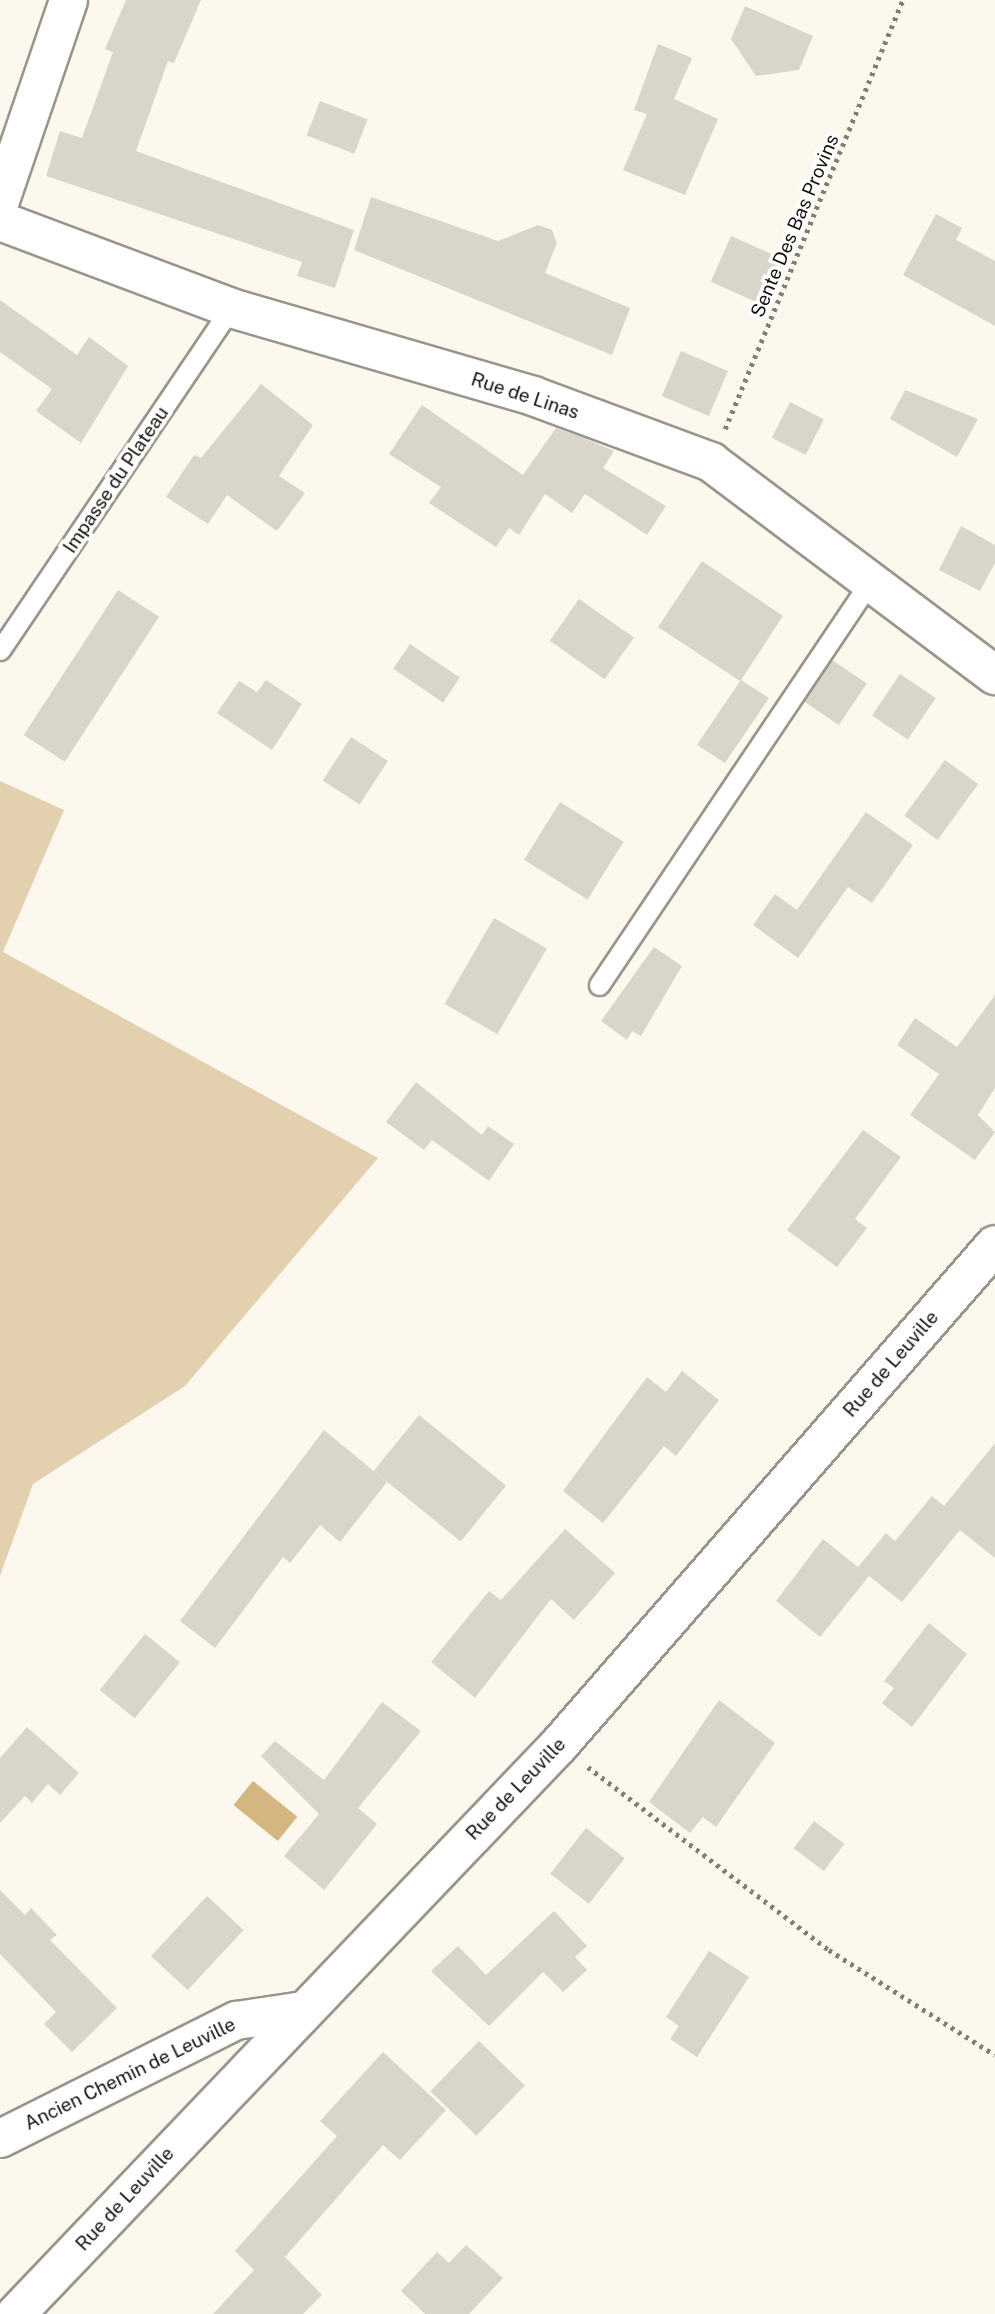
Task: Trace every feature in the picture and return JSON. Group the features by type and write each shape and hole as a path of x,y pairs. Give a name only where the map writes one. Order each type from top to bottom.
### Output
{"street":[{"path":"0,200 68,0"},
{"name":"Rue de Linas","path":"0,221 231,308 533,396 711,462 995,675"},
{"name":"Rue de Leuville","path":"16,2314 559,1745 995,1245"},
{"name":"Ancien Chemin de Leuville","path":"0,2138 236,2020 304,2010"}],"lane":[{"name":"Impasse du Plateau","path":"0,650 231,308"},
{"path":"599,985 870,582"}],"path":[{"name":"Sente Des Bas Provins","path":"711,462 903,0"},
{"path":"559,1745 829,1950 995,2055"}],"shaded area":[{"path":"0,781 64,810 3,952 378,1158 185,1386 33,1484 0,1576"},
{"path":"253,1781 297,1817 278,1841 233,1805"}],"building":[{"path":"126,0 201,0 174,63 168,61 136,151 354,230 335,288 297,276 302,262 46,176 60,131 82,138 113,52 105,49"},
{"path":"745,6 813,36 799,70 756,76 731,39"},
{"path":"658,44 692,58 674,99 718,119 685,195 623,170 647,114 634,110"},
{"path":"320,101 368,119 354,154 307,136"},
{"path":"371,197 498,241 538,225 552,230 557,243 545,273 630,308 612,355 354,250"},
{"path":"936,214 962,228 956,240 995,261 995,326 903,275"},
{"path":"731,236 785,260 765,306 711,282"},
{"path":"0,300 77,355 89,337 128,366 81,443 36,411 52,389 0,352"},
{"path":"681,351 728,371 709,416 662,396"},
{"path":"261,384 313,425 279,476 305,493 277,531 227,495 208,524 166,497 194,455 201,458"},
{"path":"905,390 978,419 957,457 890,419"},
{"path":"790,402 824,419 806,455 772,438"},
{"path":"422,405 523,475 556,428 581,437 614,451 603,468 666,506 647,535 585,494 572,513 545,494 519,535 509,528 496,547 429,503 441,487 389,454"},
{"path":"961,526 995,545 995,563 980,591 939,570"},
{"path":"702,561 783,616 741,680 769,698 725,763 697,745 740,681 658,627"},
{"path":"118,590 159,617 65,762 24,735"},
{"path":"579,599 634,637 605,679 550,641"},
{"path":"410,644 460,678 443,702 393,669"},
{"path":"832,660 867,683 839,725 804,701"},
{"path":"900,674 936,698 908,739 872,715"},
{"path":"266,680 302,704 272,750 217,713 239,681 257,692"},
{"path":"351,737 388,761 360,805 323,781"},
{"path":"945,760 978,784 938,840 904,816"},
{"path":"560,802 624,842 588,899 524,860"},
{"path":"866,812 913,845 872,903 848,887 798,958 753,925 775,894 797,910"},
{"path":"494,918 547,948 497,1034 444,1004"},
{"path":"654,947 682,966 641,1036 632,1031 627,1040 601,1021"},
{"path":"995,995 995,1088 978,1115 995,1132 975,1160 910,1115 939,1074 897,1045 915,1018 957,1047"},
{"path":"416,1082 482,1135 488,1126 514,1144 489,1181 432,1140 424,1150 386,1122"},
{"path":"863,1130 901,1157 855,1219 867,1228 837,1267 787,1230"},
{"path":"682,1371 719,1400 676,1456 664,1446 603,1523 563,1491 647,1377 666,1392"},
{"path":"419,1415 506,1485 461,1541 374,1471"},
{"path":"324,1430 387,1482 340,1542 320,1525 290,1563 283,1557 215,1648 180,1621"},
{"path":"995,1443 995,1558 960,1530 902,1602 869,1576 820,1637 776,1601 823,1539 858,1567 886,1533 895,1541 932,1496 944,1506"},
{"path":"565,1529 615,1573 574,1620 551,1599 475,1698 431,1662 489,1591 501,1600"},
{"path":"929,1623 967,1654 912,1727 882,1703 894,1688 884,1681"},
{"path":"145,1634 180,1662 135,1718 100,1690"},
{"path":"719,1700 775,1743 716,1827 703,1817 690,1833 649,1802"},
{"path":"382,1702 421,1731 358,1808 377,1824 324,1890 284,1856 319,1814 261,1756 275,1741 324,1780"},
{"path":"27,1727 79,1773 60,1795 48,1784 32,1803 25,1796 0,1823 0,1758"},
{"path":"814,1821 844,1844 824,1871 794,1848"},
{"path":"586,1828 625,1858 589,1904 550,1874"},
{"path":"0,1890 25,1915 31,1908 57,1935 50,1940 117,2008 72,2052 44,2024 56,2012 0,1954"},
{"path":"207,1896 244,1930 188,1990 151,1956"},
{"path":"554,1911 587,1946 575,1957 587,1970 563,1992 543,1972 489,2026 431,1971 458,1946 486,1975"},
{"path":"709,1951 749,1977 697,2057 670,2039 679,2026 666,2017"},
{"path":"479,2041 525,2085 476,2136 430,2091"},
{"path":"383,2052 446,2110 400,2160 383,2145 285,2257 322,2295 303,2314 213,2314 254,2270 235,2251 337,2136 320,2121"},
{"path":"466,2245 503,2278 469,2314 425,2314 401,2291 437,2252 449,2263"}]}
